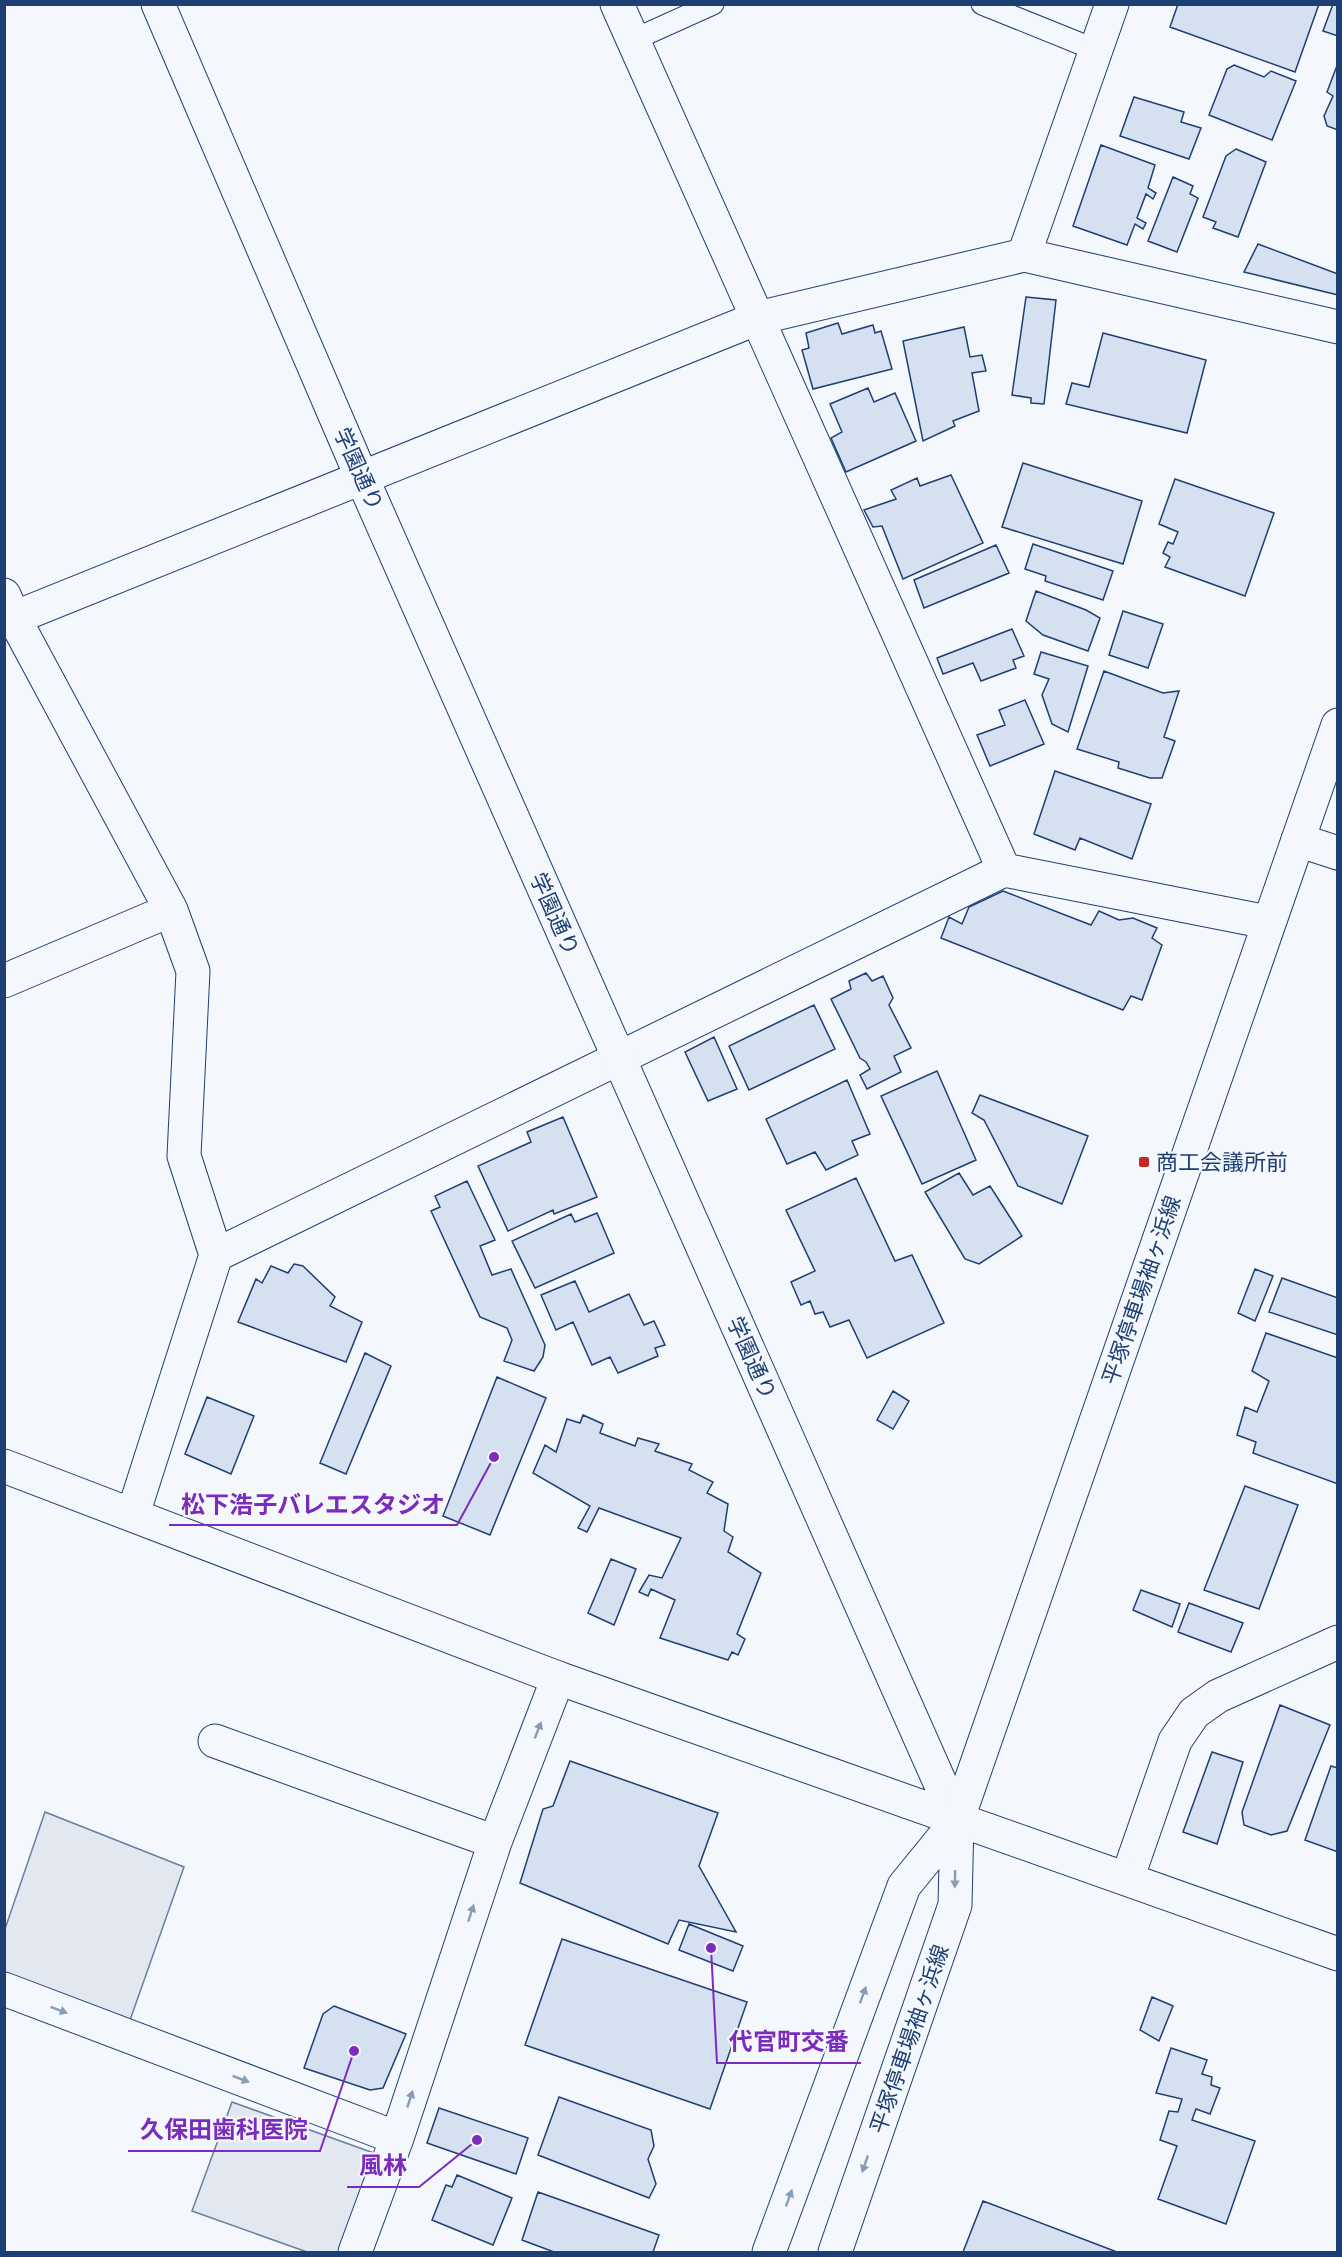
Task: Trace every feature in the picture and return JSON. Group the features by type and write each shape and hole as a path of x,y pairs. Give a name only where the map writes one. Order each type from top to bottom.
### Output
{"street":[{"name":"学園通り","path":"158,4 362,478 957,1821"},
{"path":"617,4 1004,870"},
{"path":"1024,255 1112,4"},
{"path":"133,1514 216,1255 183,1156 193,972 171,910 8,612 362,478 758,318 1024,255 1338,327"},
{"name":"平塚停車場袖ヶ浜線","path":"835,2253 955,1905 957,1821 1338,725"},
{"path":"1298,840 1338,853"},
{"path":"216,1255 1004,870 1268,922"},
{"path":"4,981 171,910"},
{"path":"4,1466 558,1678 1338,1954"},
{"path":"1127,1879 1174,1740 1194,1713 1218,1696 1338,1642"},
{"path":"355,2253 397,2138 495,1842 558,1678"},
{"path":"215,1741 495,1842"},
{"name":"平塚停車場袖ヶ浜線","path":"769,2253 904,1886 957,1821"},
{"path":"4,1989 397,2138"}],"lane":[{"path":"633,40 713,4"},
{"path":"982,4 1096,50"}],"shaded area":[{"path":"45,1812 184,1867 129,2023 5,1980 5,1929"},
{"path":"232,2102 382,2156 347,2252 307,2252 192,2211"}],"building":[{"path":"1178,4 1319,4 1295,72 1170,27"},
{"path":"1333,4 1338,4 1338,36 1323,31"},
{"path":"1338,63 1338,130 1327,126 1324,116 1333,96 1327,92"},
{"path":"1234,65 1264,77 1271,71 1296,81 1272,140 1209,115 1227,69"},
{"path":"1134,97 1184,112 1181,122 1201,128 1189,159 1120,136"},
{"path":"1101,145 1155,165 1148,188 1156,193 1153,199 1146,194 1137,218 1146,223 1143,229 1135,224 1127,245 1073,226"},
{"path":"1236,149 1266,162 1238,237 1213,228 1216,222 1203,217 1226,156"},
{"path":"1173,177 1193,186 1190,194 1198,198 1177,252 1148,241"},
{"path":"1258,244 1338,274 1338,295 1244,272"},
{"path":"1026,297 1056,300 1044,404 1031,403 1031,398 1012,395"},
{"path":"838,323 842,334 873,325 875,333 881,331 892,369 813,389 802,350 809,348 806,333"},
{"path":"964,327 970,357 982,355 986,371 972,373 979,411 953,421 955,426 923,441 903,341"},
{"path":"1103,333 1206,360 1187,433 1066,404 1072,383 1089,387"},
{"path":"868,388 874,402 895,393 916,441 846,472 831,438 842,432 830,404"},
{"path":"1023,463 1142,501 1123,564 1002,527"},
{"path":"951,475 983,543 903,579 882,526 873,527 864,510 896,499 891,490 917,478 920,486"},
{"path":"1175,479 1274,513 1245,596 1165,567 1170,557 1163,553 1168,542 1173,544 1178,532 1159,524"},
{"path":"1033,544 1113,571 1103,600 1045,581 1046,576 1025,569"},
{"path":"996,545 1009,573 924,608 914,580"},
{"path":"1036,591 1086,610 1100,618 1088,651 1043,635 1026,621"},
{"path":"1123,611 1163,624 1148,668 1109,655"},
{"path":"1012,629 1024,656 1013,660 1016,668 981,681 973,663 943,674 937,658"},
{"path":"1041,652 1088,666 1068,732 1052,724 1042,695 1049,679 1034,674"},
{"path":"1104,671 1163,693 1179,691 1164,737 1175,741 1162,778 1150,778 1118,768 1119,762 1077,749"},
{"path":"1025,700 1044,744 990,766 977,735 1005,725 999,710"},
{"path":"1055,771 1151,804 1132,859 1080,838 1075,850 1034,834"},
{"path":"1003,891 1091,925 1099,911 1119,920 1133,918 1157,928 1152,938 1162,945 1142,1000 1131,996 1123,1010 941,938 949,917 962,924 969,907"},
{"path":"866,973 872,981 883,976 893,998 889,1005 911,1048 894,1056 901,1072 867,1089 860,1075 870,1069 860,1058 831,999 851,989 849,981"},
{"path":"814,1005 835,1049 749,1090 729,1046"},
{"path":"714,1037 737,1089 708,1101 685,1052"},
{"path":"937,1071 976,1160 922,1184 881,1096"},
{"path":"847,1080 870,1134 852,1141 858,1155 826,1170 815,1152 787,1164 766,1119"},
{"path":"980,1095 1088,1136 1062,1204 1018,1186 984,1120 972,1113"},
{"path":"563,1117 597,1197 554,1214 553,1210 508,1231 478,1166 531,1142 527,1132"},
{"path":"959,1173 973,1195 990,1186 1022,1236 979,1264 965,1259 925,1192"},
{"path":"856,1178 895,1261 912,1255 944,1323 867,1358 849,1320 830,1327 823,1312 815,1314 810,1301 801,1305 791,1282 815,1271 786,1210"},
{"path":"467,1181 495,1240 480,1246 492,1275 511,1269 545,1345 543,1357 534,1371 504,1361 512,1340 507,1328 480,1317 431,1211 440,1207 435,1196"},
{"path":"597,1213 614,1253 535,1288 512,1241 571,1214 575,1222"},
{"path":"294,1264 303,1266 335,1297 330,1306 362,1322 346,1362 238,1322 256,1279 262,1283 271,1266 288,1273"},
{"path":"1255,1269 1273,1276 1255,1321 1238,1313"},
{"path":"1282,1278 1338,1298 1338,1335 1269,1312"},
{"path":"575,1281 589,1312 629,1294 644,1325 654,1321 665,1345 655,1348 658,1356 618,1373 610,1357 592,1365 573,1322 556,1330 541,1295"},
{"path":"1266,1333 1338,1358 1338,1484 1253,1453 1256,1442 1237,1435 1245,1407 1257,1412 1269,1381 1252,1371"},
{"path":"365,1353 391,1366 346,1474 320,1463"},
{"path":"497,1377 546,1398 490,1535 443,1516"},
{"path":"893,1391 909,1401 893,1429 877,1420"},
{"path":"207,1397 254,1416 231,1474 185,1454"},
{"path":"583,1415 603,1424 600,1433 635,1446 638,1438 659,1444 655,1451 692,1464 689,1470 713,1482 707,1493 728,1504 724,1531 733,1537 728,1552 761,1573 737,1634 745,1639 738,1655 732,1652 728,1660 660,1638 675,1600 651,1589 648,1596 639,1592 649,1575 662,1578 681,1538 599,1508 587,1532 578,1528 590,1506 533,1473 545,1445 556,1452 567,1419 580,1423"},
{"path":"1245,1486 1298,1505 1259,1609 1204,1590"},
{"path":"611,1559 636,1569 614,1625 588,1613"},
{"path":"1141,1590 1180,1604 1172,1627 1133,1610"},
{"path":"1189,1603 1243,1623 1231,1652 1178,1632"},
{"path":"1280,1705 1330,1725 1287,1831 1271,1835 1244,1825 1242,1812"},
{"path":"1212,1752 1243,1762 1217,1844 1183,1832"},
{"path":"570,1761 718,1813 699,1866 736,1932 679,1920 668,1944 520,1883 543,1809 553,1806"},
{"path":"1331,1766 1338,1768 1338,1852 1305,1840"},
{"path":"689,1924 743,1946 733,1971 679,1950"},
{"path":"562,1939 747,2002 710,2109 525,2045"},
{"path":"1152,1997 1173,2006 1159,2041 1140,2030"},
{"path":"334,2006 406,2034 383,2088 370,2090 304,2068 323,2014"},
{"path":"1171,2048 1207,2060 1202,2074 1212,2077 1211,2085 1220,2088 1210,2114 1196,2109 1192,2120 1255,2141 1226,2224 1158,2199 1177,2146 1160,2140 1169,2111 1178,2112 1182,2099 1156,2093"},
{"path":"559,2097 651,2130 654,2146 648,2159 656,2184 649,2198 538,2155"},
{"path":"439,2108 528,2138 516,2174 427,2143"},
{"path":"457,2175 512,2198 493,2245 432,2220 446,2185 452,2187"},
{"path":"538,2192 659,2235 653,2252 554,2252 522,2240"},
{"path":"983,2201 1117,2252 963,2252"}],"place":[{"name":"商工会議所前","path":"1144,1162"},
{"name":"松下浩子バレエスタジオ","path":"494,1457"},
{"name":"代官町交番","path":"711,1948"},
{"name":"久保田歯科医院","path":"354,2051"},
{"name":"風林","path":"477,2140"}]}
